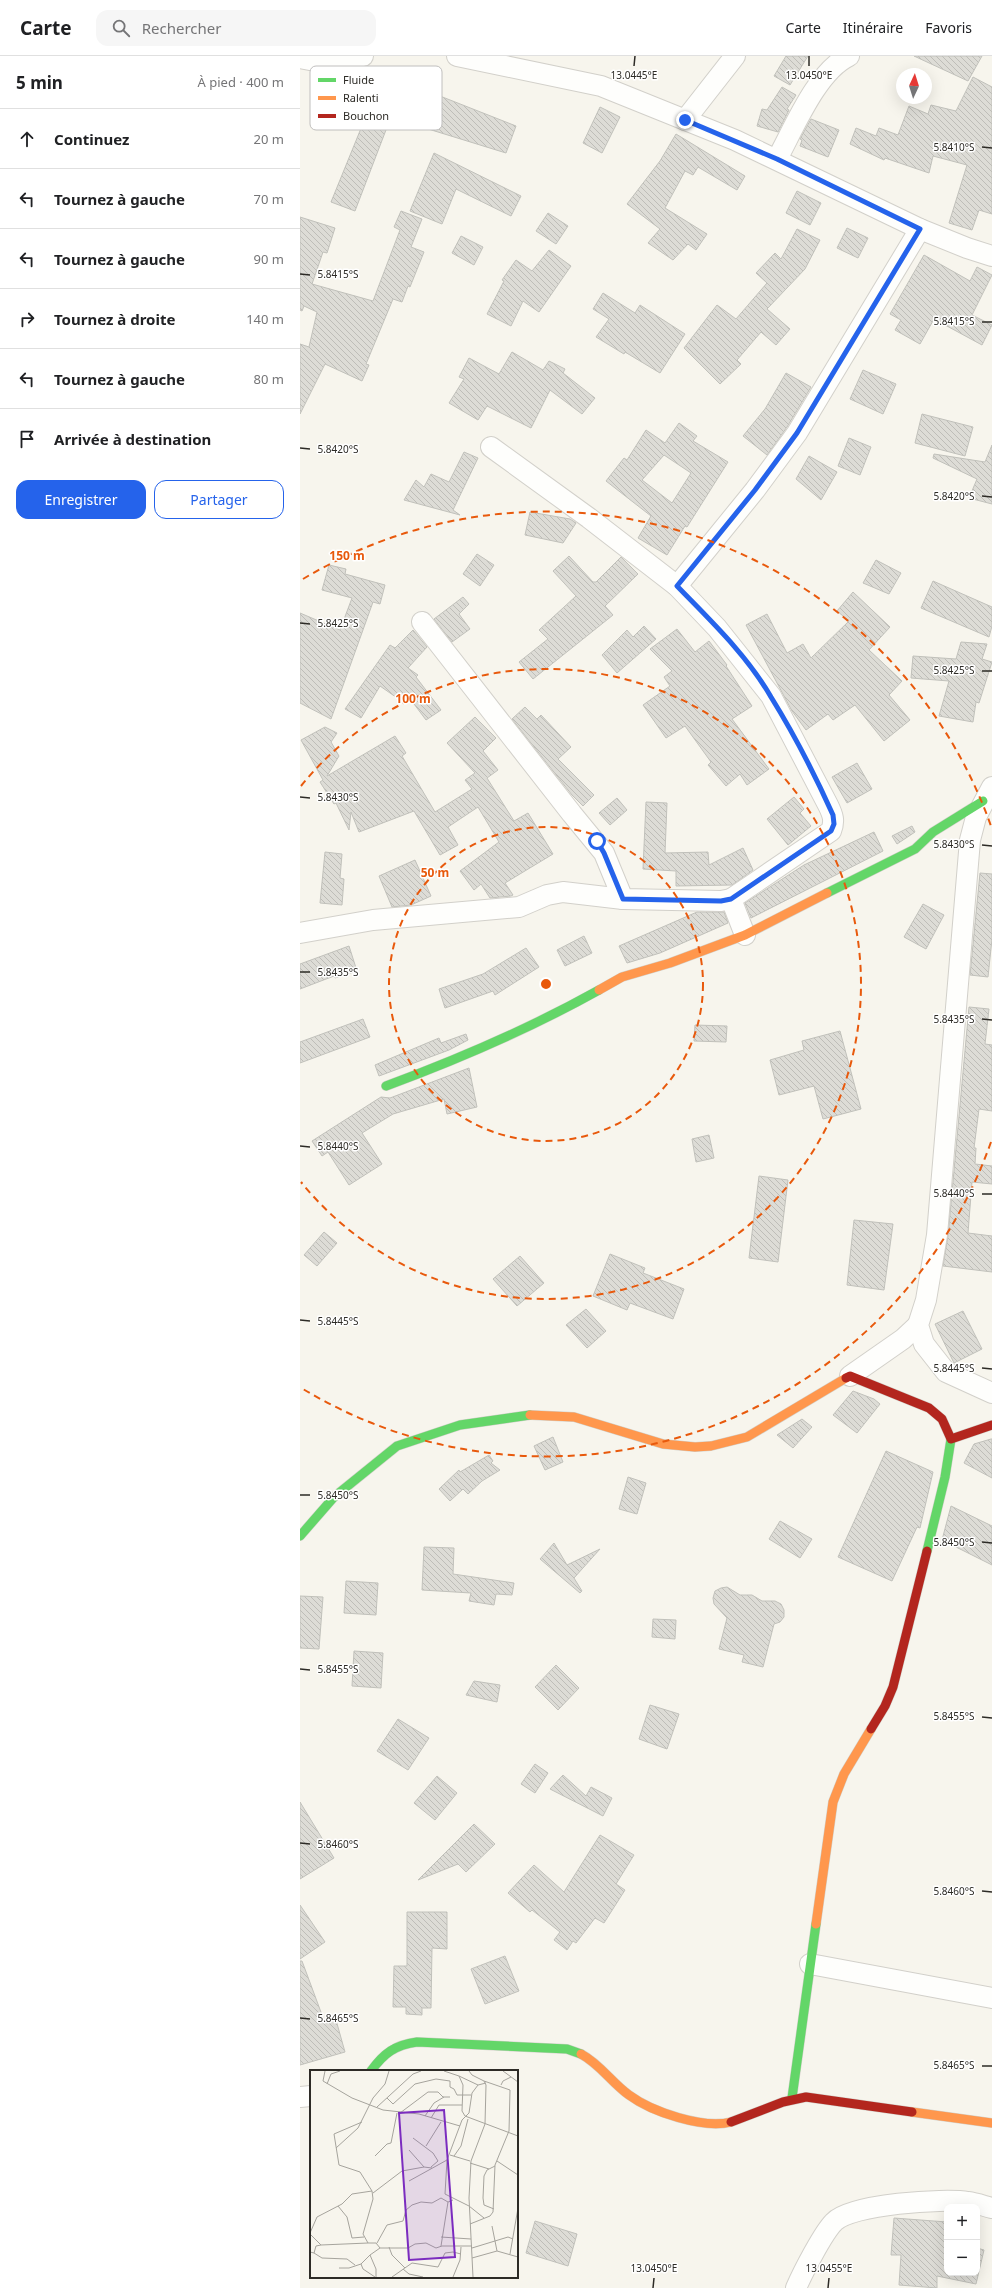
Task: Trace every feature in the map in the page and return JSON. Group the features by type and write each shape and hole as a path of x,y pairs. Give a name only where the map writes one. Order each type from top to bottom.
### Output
{"street":[{"path":"308,58 362,56"},
{"path":"457,56 601,86 777,159 920,229 967,248 992,256"},
{"path":"685,120 735,56"},
{"path":"777,159 809,102 827,75 834,66 850,56"},
{"path":"677,586 755,490 797,433 920,229"},
{"path":"300,933 373,920 519,907 547,895 563,892 623,899 714,901 731,899 831,831 834,824 833,815 771,696 722,634 677,586 589,518 491,447"},
{"path":"422,622 572,814 597,841 604,853 623,899"},
{"path":"386,1086 454,1061 509,1034 552,1016 622,977 670,963 745,935 915,849 933,832 987,794"},
{"path":"300,1536 309,1522 342,1488 396,1447 423,1435 478,1422 543,1414 575,1417 656,1443 704,1448 729,1444 747,1437 850,1376 903,1339 918,1324 926,1300 936,1235 970,840 976,817 987,794"},
{"path":"731,899 745,935"},
{"path":"918,1324 924,1344 946,1372 992,1393"},
{"path":"792,2098 833,1802 844,1774 881,1712 893,1687 945,1477 951,1439 942,1419 929,1408 850,1376"},
{"path":"951,1439 992,1425"},
{"path":"810,1964 992,1998"},
{"path":"372,2070 384,2053 400,2044 417,2042 567,2049 581,2052 594,2060 629,2095 641,2103 696,2121 715,2124 731,2121 792,2098 806,2097 992,2123"},
{"path":"300,2097 310,2096"},
{"path":"796,2288 802,2273 834,2222 849,2213 910,2202 968,2202 992,2208"}],"building":[{"path":"786,56 808,56 790,85 774,76"},
{"path":"914,56 982,56 968,81"},
{"path":"973,77 992,87 992,214 979,210 972,230 949,223 967,165 933,156 929,173 885,158 884,160 850,144 856,128 876,136 879,128 898,135 909,106 928,114 931,105 956,111"},
{"path":"782,87 796,95 787,109 789,110 778,132 757,126 762,109 767,110"},
{"path":"442,97 516,126 506,153 431,130 442,130"},
{"path":"600,107 620,117 602,153 583,143"},
{"path":"811,119 839,130 828,157 800,146 802,140 800,139"},
{"path":"360,130 386,130 355,211 331,202"},
{"path":"676,134 745,176 737,190 698,167 693,175 685,171 665,208 707,234 696,250 688,244 673,260 648,243 660,229 627,204 660,161"},
{"path":"434,153 521,196 511,216 456,189 442,224 410,211"},
{"path":"797,191 821,203 810,225 786,213"},
{"path":"401,211 422,219 411,247 424,252 410,287 408,286 402,302 393,299 366,364 369,365 362,381 325,364 300,414 300,344 309,347 317,312 304,306 302,311 300,310 300,217 335,228 327,253 323,252 312,284 373,301 400,230 394,227"},
{"path":"548,213 568,226 556,244 536,231"},
{"path":"847,228 868,238 858,258 837,248"},
{"path":"797,229 820,240 805,269 767,309 790,329 776,345 761,332 737,360 741,364 720,384 684,348 717,305 736,319 767,283 756,273 775,253 781,259"},
{"path":"461,236 483,247 474,265 452,253"},
{"path":"549,250 571,266 539,312 523,301 511,326 487,314 504,281 502,280 516,260 532,271"},
{"path":"924,255 970,281 977,267 992,275 972,315 992,325 982,345 934,319 920,344 895,330 901,320 890,314"},
{"path":"603,293 635,313 640,305 685,334 660,373 596,337 609,319 593,309"},
{"path":"512,352 543,370 549,361 565,369 563,373 595,398 582,414 550,390 531,428 487,406 478,420 449,403 464,379 459,377 469,358 499,374"},
{"path":"863,370 896,384 883,414 850,399"},
{"path":"786,373 811,387 787,427 767,455 743,436 765,409"},
{"path":"922,414 973,427 965,456 915,443"},
{"path":"679,423 697,436 693,441 728,462 687,527 685,526 667,555 638,538 651,516 606,481 624,458 627,460 646,430 665,443","holes":["664,455 691,473 672,503 642,480"]},
{"path":"849,438 871,447 860,475 838,466"},
{"path":"992,445 992,504 969,498 977,479 933,458 934,454 985,462"},
{"path":"464,452 478,458 453,510 460,515 404,500 416,480 424,487 431,474 449,482"},
{"path":"809,456 837,472 821,500 796,479"},
{"path":"530,512 570,519 576,523 563,543 525,535"},
{"path":"477,554 494,565 480,586 463,574"},
{"path":"569,556 593,582 596,582 621,557 638,574 605,606 613,615 533,679 519,662 548,639 539,630 576,596 553,571"},
{"path":"876,560 901,573 889,594 863,583"},
{"path":"329,565 346,569 345,574 385,585 380,604 373,602 331,719 300,703 300,613 340,630 352,598 322,590"},
{"path":"933,581 992,607 992,626 989,637 921,608"},
{"path":"853,592 890,627 869,650 902,681 889,695 910,720 884,741 855,705 833,720 828,714 806,730 792,711 746,625 767,614 787,653 803,644 811,658 849,621 837,611"},
{"path":"463,597 469,604 459,614 470,629 452,642 434,619"},
{"path":"644,626 656,639 617,673 602,655 627,630 633,637"},
{"path":"677,629 695,652 709,641 727,665 726,666 752,706 732,719 769,769 747,785 740,774 726,786 708,765 711,762 685,726 666,738 643,705 670,686 664,677 672,671 650,649"},
{"path":"413,630 427,647 408,668 418,675 416,677 441,710 426,720 405,692 400,700 380,686 361,718 345,709 390,645 395,648"},
{"path":"961,642 987,644 982,659 992,662 979,703 976,702 973,722 939,716 949,681 911,678 913,656 956,659"},
{"path":"525,707 537,719 541,715 571,747 558,759 594,795 583,806 572,795 512,719"},
{"path":"475,717 496,738 483,751 498,770 487,778 514,821 528,813 553,854 505,883 513,895 511,896 490,898 481,884 474,890 460,871 499,842 478,807 448,827 458,845 440,855 414,811 359,832 351,812 349,830 336,803 334,804 320,782 323,780 301,740 325,727 337,733 331,742 339,756 327,776 395,736 406,753 402,756 435,812 472,789 465,780 475,773 447,743"},
{"path":"857,763 872,789 847,803 832,777"},
{"path":"794,797 804,809 800,813 811,826 788,845 767,819"},
{"path":"617,798 627,810 610,825 599,813"},
{"path":"646,802 667,803 665,853 708,852 709,865 743,848 753,870 732,885 676,886 676,871 643,869"},
{"path":"912,826 915,832 897,844 892,836"},
{"path":"874,832 883,851 751,918 745,903 804,865"},
{"path":"325,852 342,854 340,878 344,879 342,905 320,903"},
{"path":"415,860 431,896 411,905 392,907 379,876"},
{"path":"980,873 992,874 992,939 988,977 970,975"},
{"path":"923,904 944,915 926,949 904,937"},
{"path":"697,912 724,912 728,923 660,953 627,963 619,946"},
{"path":"584,936 592,953 565,966 557,950"},
{"path":"349,946 357,971 335,978 334,976 300,989 300,964"},
{"path":"526,948 539,967 495,995 493,991 445,1008 439,989 483,974"},
{"path":"969,1007 989,1009 985,1044 992,1045 992,1111 979,1109 974,1148 976,1148 975,1164 992,1166 992,1184 972,1182 968,1233 992,1236 992,1272 943,1266 948,1236"},
{"path":"363,1019 370,1037 300,1063 300,1042"},
{"path":"695,1025 727,1026 726,1042 694,1041"},
{"path":"840,1031 861,1109 823,1119 814,1086 779,1095 770,1060 804,1050 802,1041"},
{"path":"466,1034 468,1040 449,1050 379,1076 375,1065 439,1038 441,1043"},
{"path":"469,1068 477,1107 447,1114 444,1099 393,1114 362,1133 382,1164 349,1185 328,1152 322,1156 312,1141 381,1097 390,1098"},
{"path":"709,1135 714,1158 696,1162 692,1139"},
{"path":"759,1176 788,1180 778,1262 749,1258"},
{"path":"854,1220 893,1224 884,1290 847,1285"},
{"path":"324,1232 337,1243 317,1266 304,1255"},
{"path":"610,1254 645,1268 643,1273 684,1289 673,1319 630,1303 627,1310 593,1296"},
{"path":"520,1256 544,1283 517,1306 493,1279"},
{"path":"586,1309 606,1331 587,1348 566,1325"},
{"path":"963,1311 982,1349 954,1363 935,1324"},
{"path":"853,1391 874,1399 880,1404 857,1433 833,1415"},
{"path":"802,1419 812,1427 793,1448 777,1435"},
{"path":"553,1437 563,1462 545,1470 534,1446"},
{"path":"992,1439 992,1478 964,1463 974,1444"},
{"path":"886,1451 933,1472 920,1528 917,1527 892,1581 838,1557"},
{"path":"489,1455 493,1461 491,1463 500,1470 482,1481 468,1494 463,1489 450,1501 439,1489 459,1470 460,1472"},
{"path":"628,1477 646,1483 637,1514 619,1509"},
{"path":"951,1506 992,1526 992,1565 942,1540"},
{"path":"780,1521 812,1539 800,1558 769,1539"},
{"path":"554,1543 567,1565 600,1549 574,1578 582,1591 580,1593 540,1559"},
{"path":"424,1547 454,1548 453,1574 514,1583 512,1595 496,1594 494,1605 469,1601 471,1593 422,1590"},
{"path":"346,1581 378,1583 376,1615 344,1613"},
{"path":"727,1587 740,1595 752,1595 762,1601 775,1601 781,1604 784,1610 784,1617 780,1622 774,1624 763,1667 742,1662 744,1655 719,1649 727,1618 714,1604 713,1598 715,1591"},
{"path":"300,1596 323,1597 319,1649 300,1648"},
{"path":"653,1619 676,1620 675,1639 652,1637"},
{"path":"354,1651 383,1653 381,1688 352,1686"},
{"path":"556,1665 579,1688 558,1710 535,1687"},
{"path":"474,1681 500,1685 497,1702 466,1695"},
{"path":"650,1705 679,1714 667,1749 639,1739"},
{"path":"398,1719 429,1738 408,1770 377,1751"},
{"path":"535,1764 548,1773 535,1793 521,1784"},
{"path":"563,1775 586,1796 591,1787 612,1798 603,1816 550,1789"},
{"path":"437,1776 457,1793 435,1820 414,1803"},
{"path":"300,1802 334,1858 300,1879"},
{"path":"474,1824 495,1844 466,1872 458,1864 418,1880"},
{"path":"600,1835 634,1855 616,1884 625,1890 604,1923 595,1918 576,1943 573,1941 567,1950 554,1940 560,1932 532,1910 530,1912 508,1893 534,1865 564,1892"},
{"path":"300,1905 325,1942 300,1959"},
{"path":"407,1912 447,1912 447,1949 432,1948 431,2008 422,2008 422,2015 406,2014 406,2007 393,2007 394,1966 407,1966"},
{"path":"505,1956 519,1991 485,2004 471,1969"},
{"path":"300,1961 302,1961 325,2023 336,2020 345,2052 300,2065"},
{"path":"894,2218 944,2222 944,2276 978,2276 976,2284 937,2276 937,2288 899,2285 901,2255 891,2255"},
{"path":"535,2221 577,2234 568,2266 526,2253"},
{"path":"980,2249 984,2250 980,2267"}],"traffic: fast":[{"path":"827,893 915,849 933,832 983,801"},
{"path":"386,1086 441,1065 521,1030 599,990"},
{"path":"300,1536 334,1497 397,1446 460,1425 530,1415"},
{"path":"927,1551 945,1477 951,1439"},
{"path":"792,2098 816,1924"},
{"path":"372,2070 385,2055 391,2051 402,2045 417,2042 567,2049 581,2054"}],"traffic: slow":[{"path":"599,990 622,977 670,963 745,935 827,893"},
{"path":"530,1415 574,1417 663,1444 695,1447 711,1446 747,1437 846,1378"},
{"path":"816,1924 833,1802 844,1774 871,1729"},
{"path":"581,2054 600,2068 629,2095 664,2113 678,2118 706,2123 720,2124 731,2122"},
{"path":"912,2112 992,2123"}],"traffic: jam":[{"path":"846,1378 850,1376 929,1408 942,1419 951,1439 992,1425"},
{"path":"871,1729 885,1706 893,1687 927,1551"},
{"path":"731,2122 783,2102 806,2097 912,2112"}],"route":[{"path":"597,841 604,853 623,899 721,901 731,899 831,831 834,824 833,815 771,696 746,662 717,628 677,586 755,490 797,433 920,229 777,159 685,120"}]}
